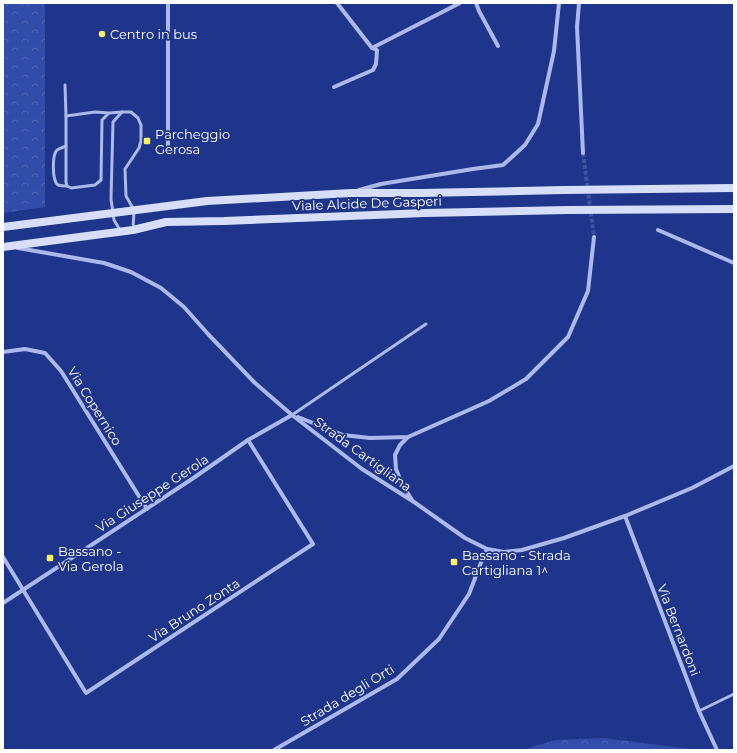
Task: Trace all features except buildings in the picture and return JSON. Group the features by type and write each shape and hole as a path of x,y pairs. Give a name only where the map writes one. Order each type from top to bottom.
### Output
{"main road":[{"name":"Viale Alcide De Gasperi","path":"3,227 207,201 351,193 734,188"},
{"name":"Viale Alcide De Gasperi","path":"7,247 133,230 166,222 424,213 734,209"}],"street":[{"path":"168,3 168,150"},
{"path":"334,87 373,70 376,64 377,50 372,48 337,3"},
{"path":"372,48 460,3"},
{"path":"476,3 498,46"},
{"path":"351,193 381,184 474,168 503,165 525,145 538,124 554,51 559,3"},
{"path":"579,3 578,27 583,152"},
{"path":"658,230 734,263"},
{"path":"414,502 402,484 396,469 395,455 400,445 408,437 489,401 526,379 568,337 588,291 594,236"},
{"name":"Strada Cartigliana","path":"7,247 104,263 131,272 161,288 184,307 255,383 292,415 362,469 414,502 465,538 487,549 504,552 522,550 564,538 625,516 692,488 734,466"},
{"name":"Via Copernico","path":"3,352 25,349 45,353 61,371 147,509"},
{"path":"292,415 343,435 370,438 408,437"},
{"name":"Via Giuseppe Gerola","path":"3,603 147,509 248,440 292,415"},
{"name":"Via Bruno Zonta","path":"22,590 86,693 313,544 248,440"},
{"name":"Via Bernardoni","path":"625,516 699,711 717,750"},
{"name":"Strada degli Orti","path":"274,750 397,678 439,639 469,594 487,549"},
{"path":"3,557 22,590"}],"lane":[{"path":"65,84 67,186"},
{"path":"66,116 95,112 131,112 138,118 141,125 141,141 139,148 125,169 126,196 134,210 133,230"},
{"path":"121,231 114,220 111,199 113,122 122,112"},
{"path":"66,146 57,150 54,157 54,177 56,183 59,186 67,186 71,188 95,185 101,180 102,120 109,113"},
{"path":"292,415 426,324"},
{"path":"699,711 734,694"}],"green space":[{"path":"3,3 45,3 45,207 3,213"},
{"path":"604,738 697,750 523,750 555,740"}],"tunnel":[{"path":"583,153 594,237"}],"place":[{"name":"Centro in bus","path":"102,34"},
{"name":"Parcheggio Gerosa","path":"147,141"},
{"name":"Bassano - Via Gerola","path":"50,558"},
{"name":"Bassano - Strada Cartigliana 1^","path":"454,562"}]}
